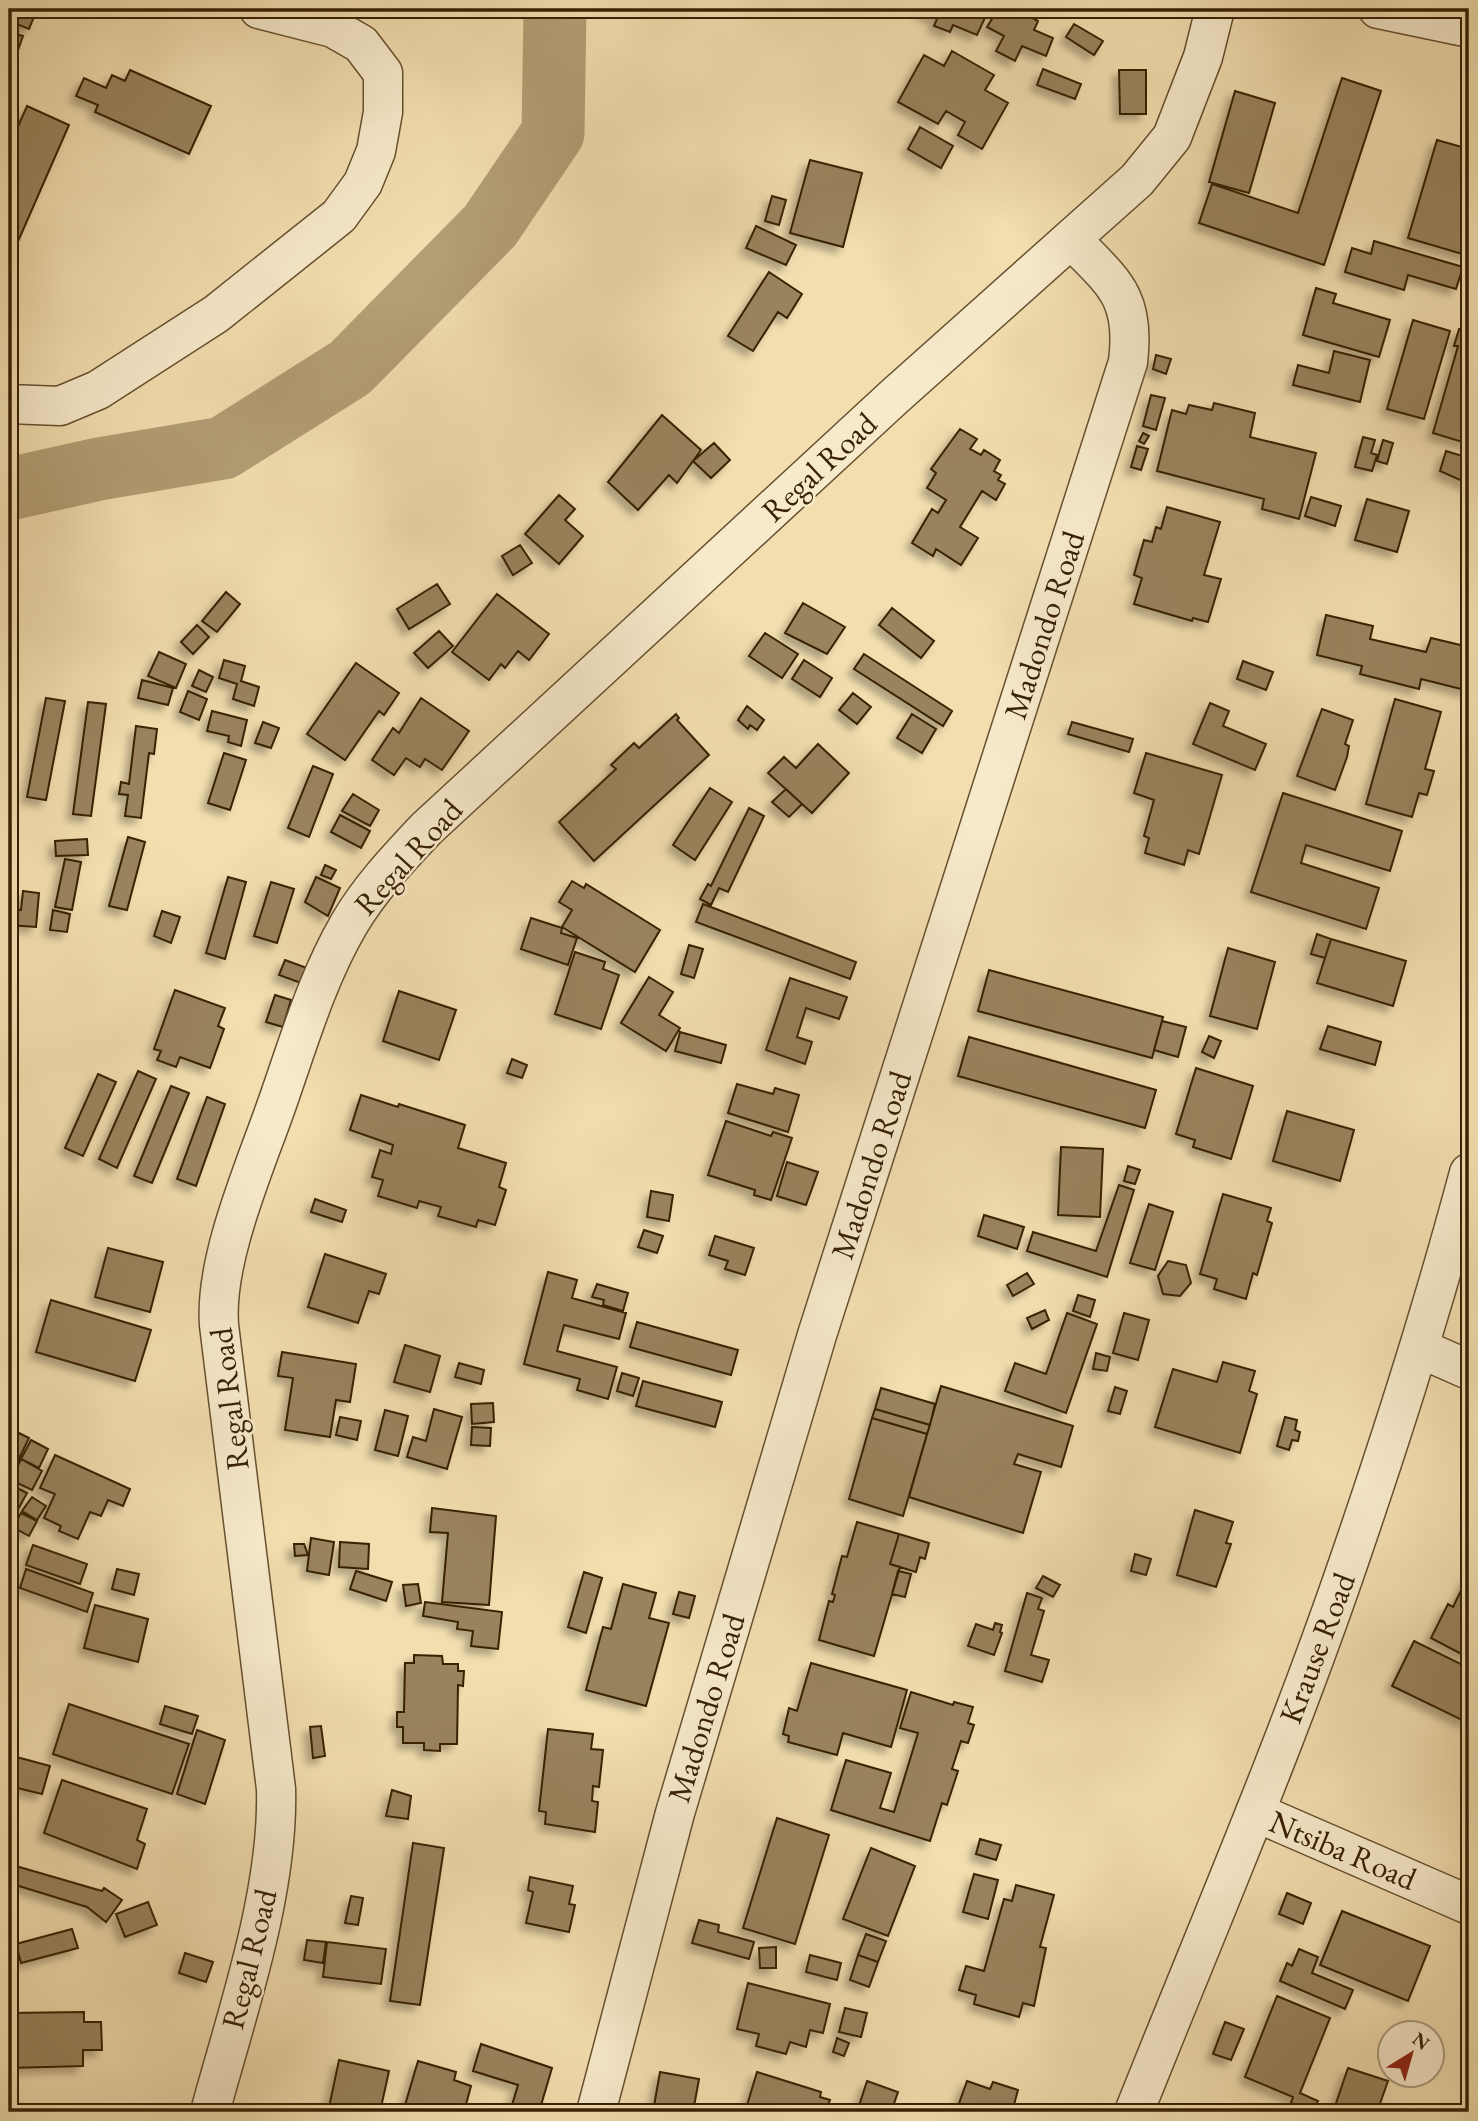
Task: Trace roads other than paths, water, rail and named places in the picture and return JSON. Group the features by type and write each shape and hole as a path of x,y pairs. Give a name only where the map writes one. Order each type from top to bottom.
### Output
{"street":[{"path":"9,404 61,406 98,390 216,314 340,216 363,183 376,151 381,125 383,73 361,44 333,28 259,9"},
{"name":"Regal Road","path":"211,2112 269,1886 278,1828 276,1789 219,1325 219,1290 225,1261 256,1164 323,972 349,923 382,877 426,830 894,396 1137,180 1172,137 1203,57 1215,9"},
{"path":"1378,9 1469,28"},
{"name":"Madondo Road","path":"596,2112 675,1812 817,1335 1128,362 1129,313 1119,292 1072,240"},
{"name":"Krause Road","path":"1134,2112 1255,1812 1349,1563 1419,1349 1469,1173"},
{"path":"1419,1349 1469,1370"},
{"name":"Ntsiba Road","path":"1255,1812 1469,1905"}],"waterway":[{"path":"9,489 99,469 223,448 350,368 490,226 553,133 555,9"}]}
